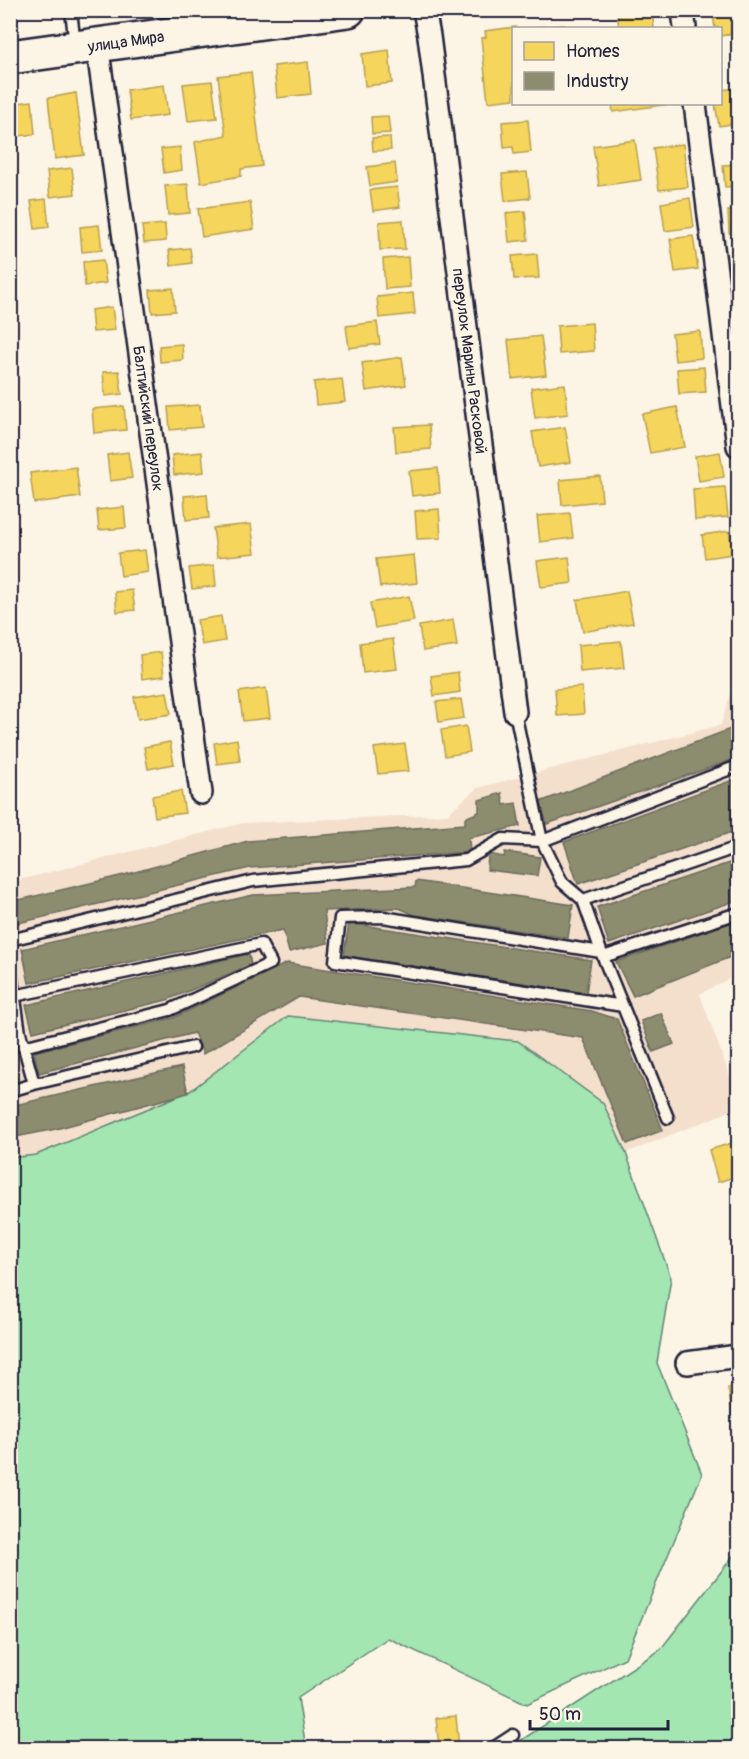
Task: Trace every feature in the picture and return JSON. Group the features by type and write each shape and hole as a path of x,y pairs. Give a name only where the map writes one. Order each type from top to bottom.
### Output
{"main road":[{"name":"улица Мира","path":"10,57 294,14 348,10"}],"street":[{"name":"переулок Марины Расковой","path":"424,10 515,712"},
{"path":"683,10 685,27"},
{"name":"Балтийский переулок","path":"86,46 201,793"},
{"path":"695,105 738,446"},
{"path":"687,1363 738,1356"}],"lane":[{"path":"71,10 86,46"},
{"path":"515,712 542,841 562,882 583,900 602,955 668,1118"},
{"path":"10,940 253,881 465,861 503,839 542,841 738,766"},
{"path":"583,900 738,847"},
{"path":"623,1006 335,961 340,918 383,918 602,955 738,913"},
{"path":"15,996 261,944 271,963 170,1010 22,1047"},
{"path":"10,965 15,996 15,1034 22,1047 34,1084"},
{"path":"10,1091 193,1047"},
{"path":"493,1749 513,1735"}],"shaded area":[{"path":"738,691 738,974 700,994 738,1099 738,1108 626,1153 603,1103 288,1016 190,1091 36,1155 11,1158 11,882 243,823 447,814 477,788 721,725 730,695"}],"green space":[{"path":"288,1016 518,1041 603,1103 626,1153 671,1278 657,1363 702,1474 625,1658 527,1704 388,1638 298,1698 306,1748 11,1748 10,1158 36,1155 190,1091"},
{"path":"738,1550 738,1748 509,1748 660,1650"}],"building: Homes":[{"path":"652,10 654,27 619,27 617,13"},
{"path":"712,10 738,10 738,33 722,36 722,27 715,27"},
{"path":"564,25 565,27 537,27"},
{"path":"512,27 512,99 488,102 481,38 486,37 485,31"},
{"path":"389,50 392,83 365,86 362,54"},
{"path":"308,62 311,94 277,98 274,66"},
{"path":"251,72 262,166 241,169 241,176 201,183 195,142 226,135 218,76"},
{"path":"212,81 217,118 188,121 183,84"},
{"path":"164,85 168,115 131,120 127,90"},
{"path":"738,88 738,123 719,126 715,105 722,105 722,90"},
{"path":"76,93 84,155 55,159 48,98"},
{"path":"32,101 35,134 10,137 10,104"},
{"path":"612,105 663,105 613,112"},
{"path":"388,116 390,133 372,134 371,117"},
{"path":"528,120 531,152 514,154 513,147 504,148 502,122"},
{"path":"390,137 391,150 373,151 372,138"},
{"path":"635,140 641,180 599,186 593,146"},
{"path":"683,144 688,187 659,190 653,148"},
{"path":"180,147 182,170 164,173 161,149"},
{"path":"395,163 397,182 370,186 367,167"},
{"path":"738,164 738,186 725,187 723,165"},
{"path":"72,168 75,194 50,197 47,171"},
{"path":"12,172 17,191 10,193 10,173"},
{"path":"527,172 530,198 505,201 502,174"},
{"path":"188,184 190,213 168,215 165,186"},
{"path":"397,187 400,207 373,211 370,190"},
{"path":"690,198 694,227 665,231 661,203"},
{"path":"46,199 49,227 35,229 31,201"},
{"path":"250,202 254,229 202,237 198,209"},
{"path":"738,210 738,233 729,233 728,211"},
{"path":"525,211 528,240 509,242 506,213"},
{"path":"403,220 405,249 380,250 379,222"},
{"path":"165,224 166,241 144,243 142,226"},
{"path":"99,225 102,250 82,252 80,227"},
{"path":"693,236 698,269 675,272 670,239"},
{"path":"190,248 192,263 171,266 169,250"},
{"path":"537,254 539,278 514,279 512,256"},
{"path":"408,257 410,287 385,289 383,259"},
{"path":"738,257 738,281 734,282 732,258"},
{"path":"103,260 106,283 85,286 83,262"},
{"path":"173,288 175,311 152,313 150,290"},
{"path":"413,293 415,314 379,318 377,297"},
{"path":"112,307 115,330 93,332 91,310"},
{"path":"377,322 380,344 349,348 346,326"},
{"path":"592,323 594,351 559,354 557,326"},
{"path":"700,331 702,358 675,361 672,334"},
{"path":"541,336 546,375 512,379 508,340"},
{"path":"182,344 183,360 160,362 159,346"},
{"path":"402,357 406,385 366,391 362,363"},
{"path":"704,367 706,392 679,394 677,369"},
{"path":"119,371 122,394 105,396 103,372"},
{"path":"342,379 345,402 316,405 314,382"},
{"path":"565,384 568,414 535,418 531,388"},
{"path":"200,405 202,427 170,430 168,407"},
{"path":"124,406 126,430 94,433 92,409"},
{"path":"677,407 685,447 650,453 642,414"},
{"path":"429,425 431,449 396,452 394,427"},
{"path":"565,427 571,462 538,467 532,432"},
{"path":"128,452 132,478 110,481 107,455"},
{"path":"202,452 204,472 174,475 172,455"},
{"path":"720,452 724,477 699,481 695,456"},
{"path":"76,467 80,497 34,503 30,473"},
{"path":"438,468 440,493 412,496 409,471"},
{"path":"600,476 602,501 562,505 560,480"},
{"path":"725,487 728,517 695,520 693,489"},
{"path":"207,494 209,518 186,520 184,496"},
{"path":"124,507 126,528 99,530 97,510"},
{"path":"439,509 441,538 417,539 415,511"},
{"path":"570,513 573,538 540,542 537,516"},
{"path":"251,524 255,553 217,557 213,528"},
{"path":"729,531 733,554 705,558 702,535"},
{"path":"145,550 148,572 121,576 118,553"},
{"path":"414,555 417,583 380,587 376,559"},
{"path":"569,557 572,583 541,587 537,561"},
{"path":"214,565 216,586 192,589 189,568"},
{"path":"132,590 135,610 117,612 115,592"},
{"path":"627,591 633,623 583,632 577,600"},
{"path":"409,596 414,621 375,628 370,603"},
{"path":"221,616 225,641 202,645 197,620"},
{"path":"453,620 457,646 423,651 419,626"},
{"path":"393,639 397,669 363,673 360,643"},
{"path":"621,641 624,668 580,672 578,645"},
{"path":"161,652 164,676 142,679 140,655"},
{"path":"458,672 460,692 434,696 431,676"},
{"path":"582,687 584,714 557,716 555,689"},
{"path":"266,688 270,718 243,721 239,692"},
{"path":"167,692 171,714 138,719 134,697"},
{"path":"461,699 464,718 439,722 436,702"},
{"path":"466,726 470,752 445,756 441,730"},
{"path":"237,739 240,761 217,764 214,743"},
{"path":"170,742 174,764 148,769 144,747"},
{"path":"405,744 409,771 378,774 374,748"},
{"path":"181,791 185,813 155,817 152,796"},
{"path":"735,1142 738,1154 738,1176 718,1182 709,1150"},
{"path":"738,1386 738,1434 736,1435 728,1388"},
{"path":"456,1716 459,1748 439,1748 436,1718"}],"building: Industry":[{"path":"738,726 738,758 547,824 540,802"},
{"path":"738,778 738,830 578,884 564,842"},
{"path":"502,793 504,805 516,803 520,826 469,838 470,852 250,868 10,925 10,902 124,875 248,841 465,824 465,818 479,812 479,800"},
{"path":"505,852 540,857 537,876 487,870 488,854 504,857"},
{"path":"738,860 738,900 609,944 597,907"},
{"path":"416,881 573,905 568,938 415,915 399,908 324,911 328,943 289,952 283,930 29,983 22,949 253,895 415,887"},
{"path":"733,922 738,929 738,954 633,996 616,962"},
{"path":"349,923 591,960 586,993 344,956"},
{"path":"249,954 251,965 167,1000 33,1032 26,1005"},
{"path":"287,963 592,1011 617,1019 663,1130 627,1144 583,1038 299,997 203,1054 194,1033 39,1073 34,1052 173,1018"},
{"path":"661,1013 674,1044 653,1052 641,1021"},
{"path":"10,1053 17,1079 10,1081"},
{"path":"182,1067 188,1093 56,1129 10,1138 10,1106"}]}
